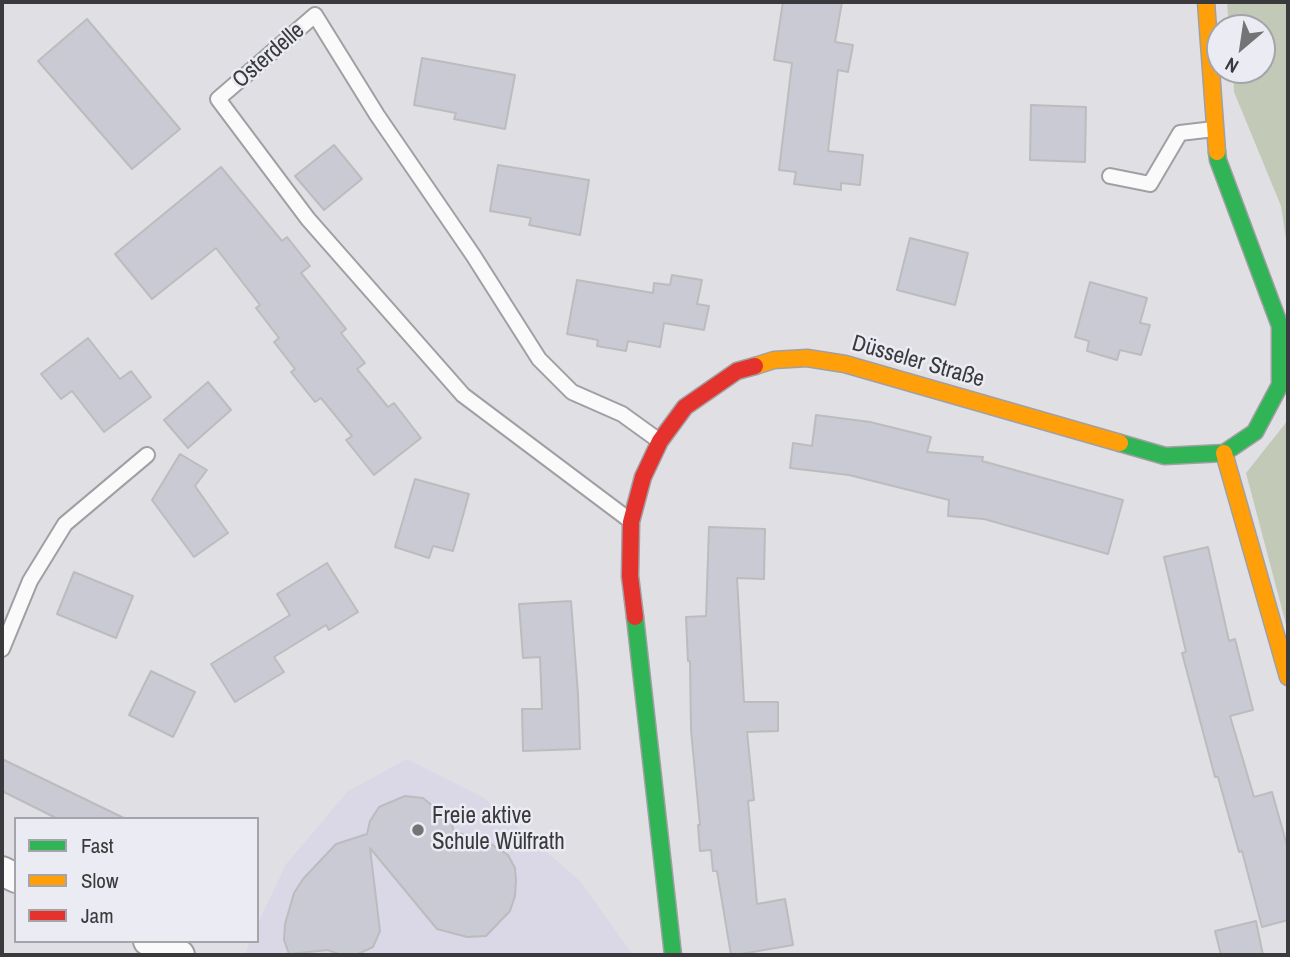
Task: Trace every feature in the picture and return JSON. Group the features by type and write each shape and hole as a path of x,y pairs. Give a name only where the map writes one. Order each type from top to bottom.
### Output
{"main road":[{"path":"1206,2 1218,160 1280,326 1280,385 1255,432 1224,453 1288,677"},
{"name":"Düsseler Straße","path":"673,955 630,576 631,522 643,477 660,441 685,407 737,371 774,360 807,358 845,364 1165,456 1224,453"}],"street":[{"path":"153,943 180,955"}],"lane":[{"name":"Osterdelle","path":"631,522 463,395 308,219 218,99 315,15 377,115 473,255 539,359 572,392 622,414 660,441"},
{"path":"1110,176 1150,184 1180,133 1215,128"},
{"path":"2,649 30,581 65,524 147,455"}],"shaded area":[{"name":"Freie aktive Schule Wülfrath","path":"407,759 483,797 580,881 633,955 245,955 249,943 259,943 259,921 286,864 348,791"}],"green space":[{"path":"1227,2 1288,2 1288,252 1281,206 1234,92 1234,84 1276,84 1276,14 1228,14"},
{"path":"1288,420 1288,632 1246,473"}],"building":[{"path":"783,2 842,2 835,42 853,45 848,72 838,70 828,151 863,155 860,185 841,183 841,190 794,184 796,172 779,170 792,63 774,60"},
{"path":"87,19 180,129 132,169 38,61"},
{"path":"422,58 515,75 505,129 454,119 456,113 414,105"},
{"path":"1031,105 1086,107 1085,162 1030,160"},
{"path":"334,145 362,179 324,210 295,176"},
{"path":"498,165 589,180 580,235 529,225 531,218 490,211"},
{"path":"221,167 282,241 287,237 310,266 301,273 346,329 341,333 365,363 357,369 388,407 394,403 421,438 374,475 346,440 352,436 321,398 315,402 291,372 295,369 274,342 279,338 256,308 260,305 216,248 152,299 115,254"},
{"path":"910,238 968,253 955,305 897,290"},
{"path":"672,275 702,280 697,304 709,306 704,330 664,323 660,347 628,341 626,351 597,346 598,340 567,334 577,280 653,293 654,283 670,285"},
{"path":"1090,282 1147,298 1140,323 1150,325 1141,355 1120,350 1117,360 1087,351 1089,341 1075,337"},
{"path":"88,338 120,379 131,371 151,397 104,432 72,391 61,399 41,374"},
{"path":"208,382 231,410 188,448 164,420"},
{"path":"816,415 870,422 931,437 927,452 983,457 982,461 1123,500 1108,554 984,519 948,516 949,500 849,475 790,468 793,443 812,446"},
{"path":"180,454 207,470 195,486 228,533 194,557 152,500"},
{"path":"415,479 469,494 453,551 433,546 429,558 395,547"},
{"path":"709,527 765,529 764,579 737,578 744,702 778,702 778,731 747,732 754,800 748,801 757,904 785,899 793,945 735,955 731,955 711,850 700,851 691,730 686,617 706,616"},
{"path":"1208,547 1229,641 1235,639 1253,710 1230,716 1254,797 1272,792 1288,849 1288,920 1262,927 1242,851 1239,852 1218,777 1215,777 1182,653 1186,652 1164,557"},
{"path":"327,563 358,612 329,630 326,625 274,657 284,672 235,702 211,664 290,615 277,594"},
{"path":"74,572 133,596 116,638 57,614"},
{"path":"571,601 580,749 523,751 522,709 542,709 540,657 523,658 519,604"},
{"path":"151,671 195,692 173,737 129,715"},
{"path":"2,759 122,817 54,817 2,791"},
{"path":"405,796 423,798 451,821 454,832 485,840 508,855 515,868 516,880 510,911 486,936 467,937 437,929 370,848 380,931 373,947 356,955 341,955 328,950 289,954 284,940 285,924 294,893 303,879 336,844 367,834 370,821 379,807"},
{"path":"1256,921 1263,955 1221,955 1215,931"}],"traffic: fast":[{"path":"1120,443 1165,456 1224,453 1255,432 1280,385 1280,326 1217,152"},
{"path":"635,617 673,955"}],"traffic: slow":[{"path":"1206,2 1217,152"},
{"path":"755,366 774,360 807,358 845,364 1120,443"},
{"path":"1224,453 1288,677"}],"traffic: jam":[{"path":"635,617 630,576 631,522 643,477 660,441 685,407 737,371 755,366"}],"place":[{"name":"Freie aktive Schule Wülfrath","path":"418,830"}]}
